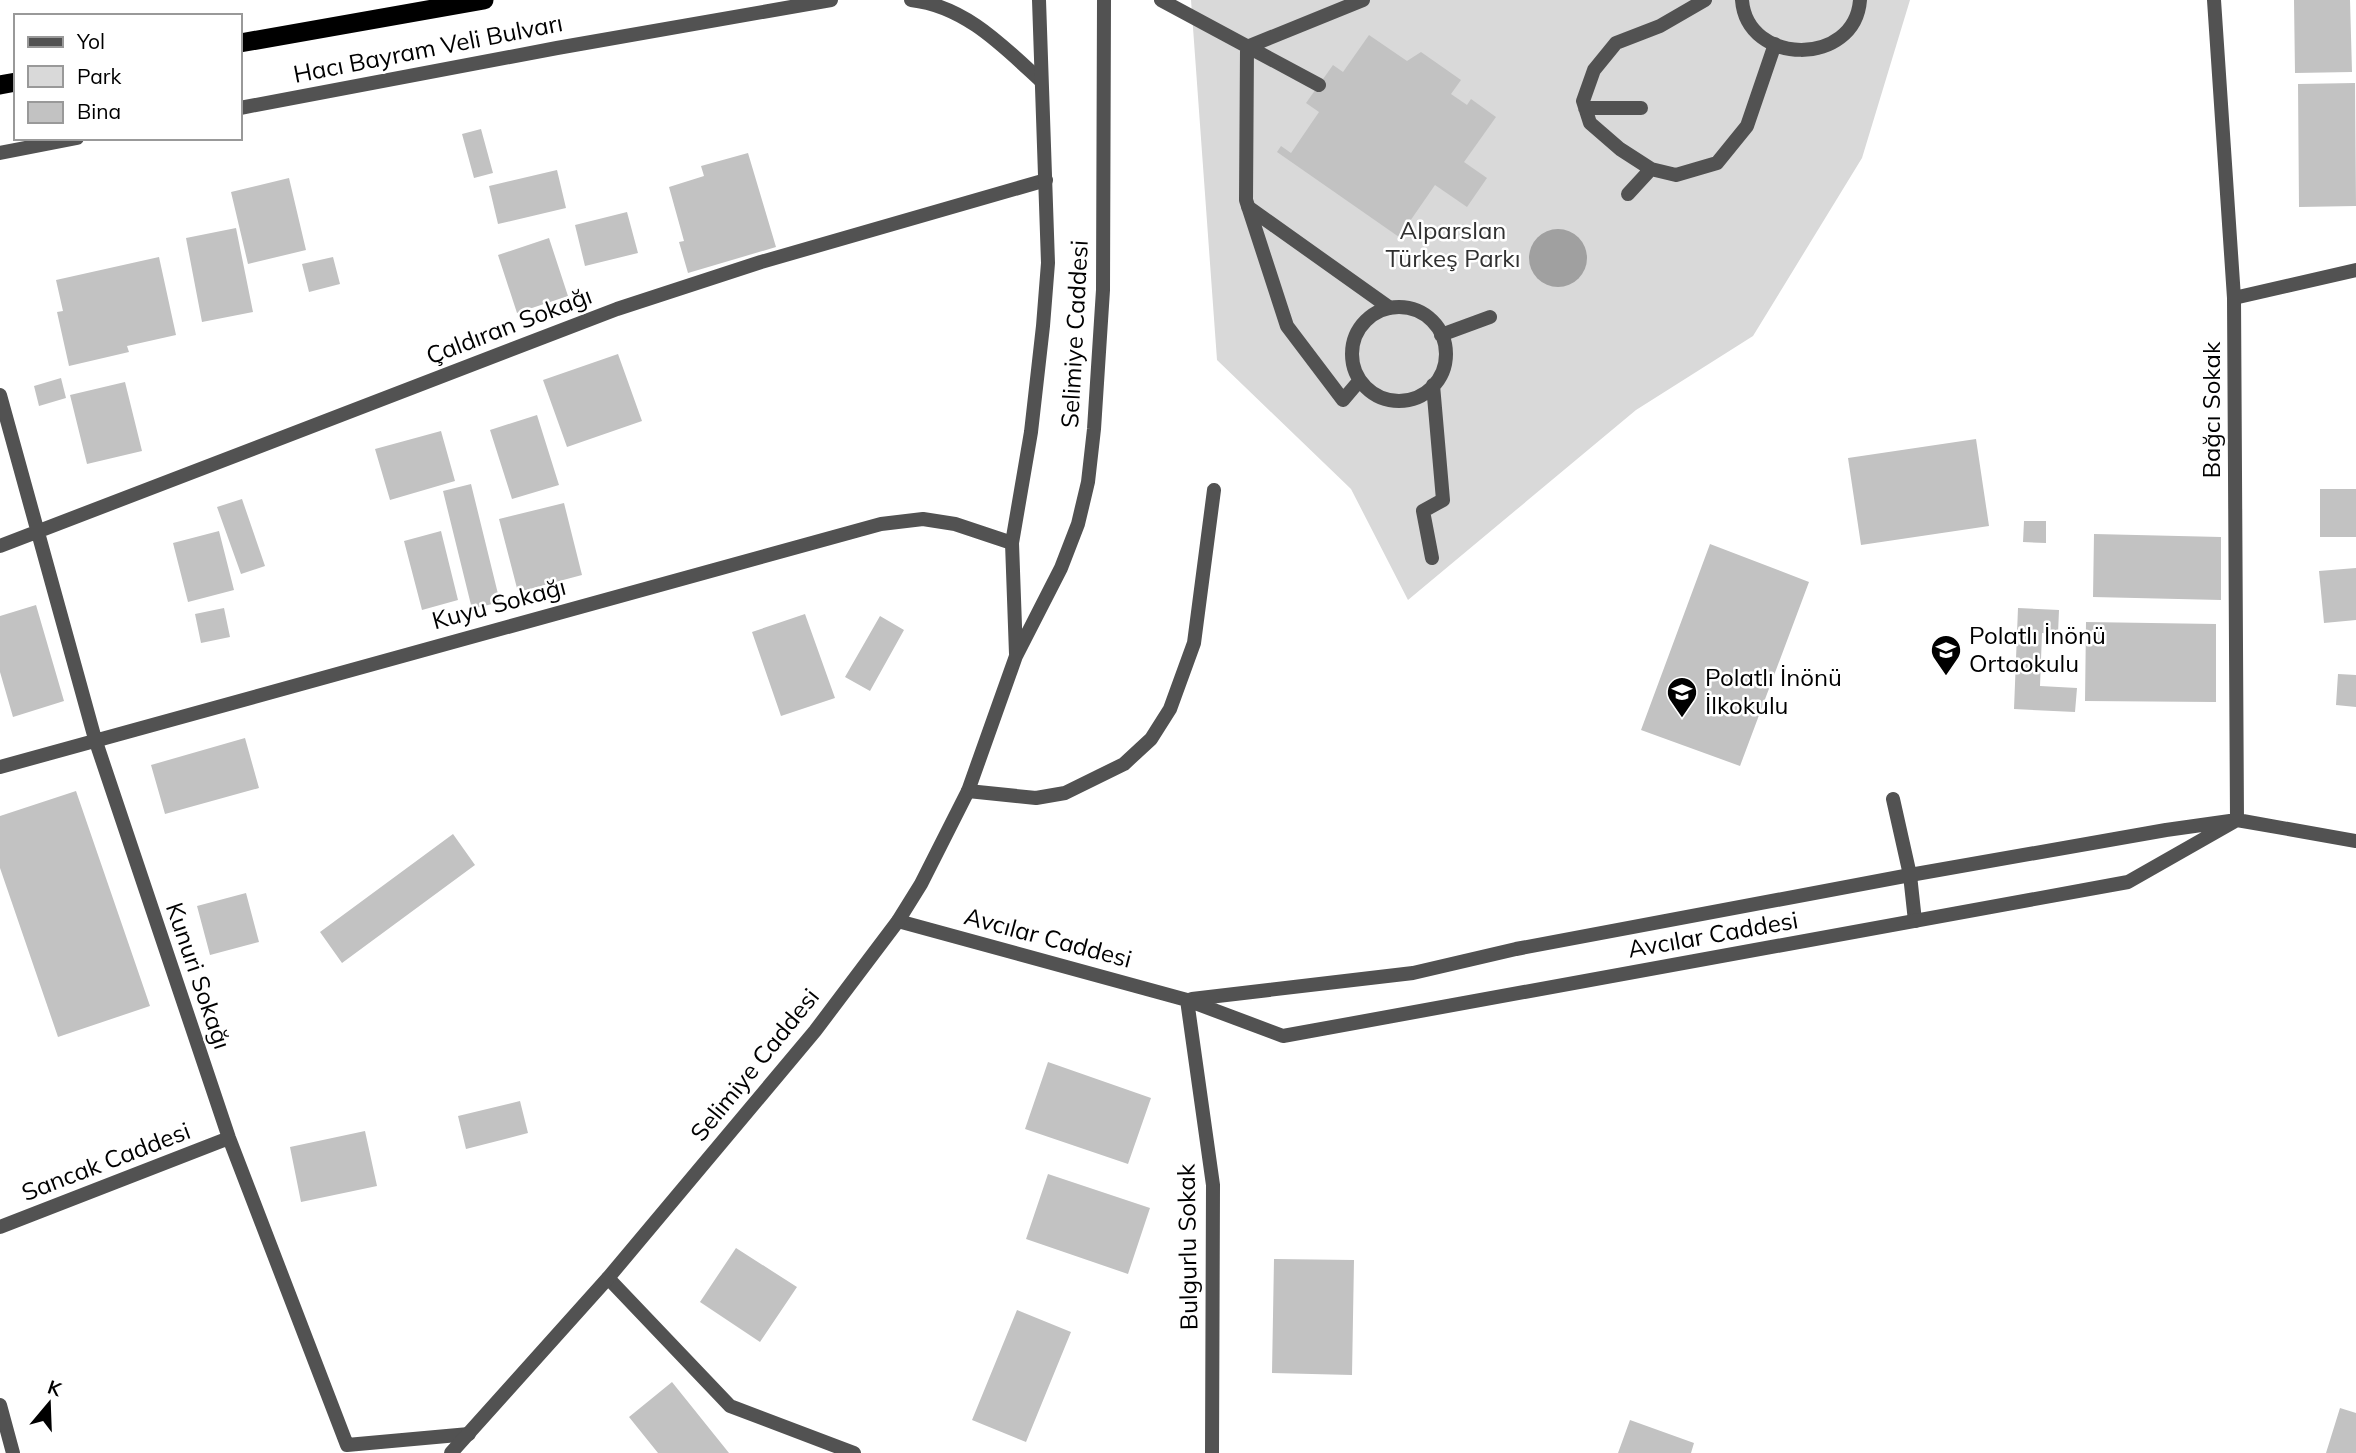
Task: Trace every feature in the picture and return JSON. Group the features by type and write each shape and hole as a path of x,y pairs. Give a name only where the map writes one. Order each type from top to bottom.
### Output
{"highway":[{"path":"242,43 484,0"}],"street":[{"name":"Hacı Bayram Veli Bulvarı","path":"242,108 831,0"},
{"path":"911,0 948,10 970,20 1041,81"},
{"name":"Selimiye Caddesi","path":"1016,656 1012,544 1031,432 1044,327 1048,263 1039,0"},
{"path":"1161,0 1319,85"},
{"path":"1247,47 1363,0"},
{"path":"1705,0 1660,26 1616,43 1594,70 1583,101 1590,122 1620,149 1651,169 1676,175 1717,163 1747,126 1775,44"},
{"path":"1742,0 1742,7 1751,25 1765,39 1782,48 1802,51 1821,48 1839,39 1852,23 1860,0"},
{"name":"Bağcı Sokak","path":"2214,0 2234,298 2237,820"},
{"name":"Selimiye Caddesi","path":"451,1453 608,1278 815,1031 898,921 921,884 968,791 1016,656 1061,568 1078,524 1088,482 1103,290 1105,2"},
{"path":"1247,47 1248,207 1287,326 1343,400 1360,380"},
{"path":"1585,108 1641,108"},
{"path":"0,153 67,140"},
{"path":"1628,194 1651,169"},
{"name":"Çaldıran Sokağı","path":"0,547 38,530 651,298 761,262 1046,180"},
{"path":"1248,207 1390,308"},
{"path":"2234,298 2356,270"},
{"path":"1390,308 1420,312 1433,321 1441,335 1446,349 1445,364 1439,379 1429,391 1415,398 1400,401 1384,399 1371,392 1353,367 1355,336 1363,323 1376,313 1390,308"},
{"path":"1441,335 1490,317"},
{"path":"1432,558 1423,511 1443,500 1433,385"},
{"name":"Kunuri Sokağı","path":"0,395 95,739 229,1138 347,1445"},
{"path":"968,791 1036,798 1065,793 1124,764 1151,739 1170,709 1194,643 1214,490"},
{"name":"Kuyu Sokağı","path":"0,767 881,524 923,519 956,524 1012,544"},
{"path":"1893,799 1910,875 1915,921"},
{"name":"Avcılar Caddesi","path":"898,921 1187,1000 1283,1036 2128,882 2237,820"},
{"name":"Avcılar Caddesi","path":"1187,1000 1413,972 1516,948 1910,875 2152,832 2237,820 2356,841"},
{"name":"Bulgurlu Sokak","path":"1187,1000 1213,1185 1212,1453"},
{"name":"Sancak Caddesi","path":"0,1227 229,1138"},
{"path":"608,1278 730,1406 854,1453"},
{"path":"0,1405 13,1453"},
{"path":"333,1453 347,1445 468,1434"}],"green space":[{"name":"Alparslan Türkeş Parkı","path":"1191,0 1910,0 1862,158 1753,336 1636,410 1408,600 1351,489 1217,360"}],"shaded area":[{"path":"1552,229 1564,229 1579,237 1587,252 1587,264 1579,279 1564,287 1552,287 1537,279 1529,264 1529,252 1537,237"}],"building":[{"path":"2294,0 2350,0 2352,72 2295,73"},
{"path":"1369,35 1407,61 1421,52 1461,80 1451,94 1467,105 1471,99 1496,117 1464,162 1487,178 1467,207 1435,185 1399,237 1277,152 1281,146 1291,153 1319,112 1306,103 1333,65 1343,72"},
{"path":"2355,83 2356,206 2299,207 2298,84"},
{"path":"481,129 493,173 474,178 462,134"},
{"path":"748,153 776,247 688,273 679,242 684,241 669,187 704,176 701,166"},
{"path":"557,170 566,208 498,224 489,186"},
{"path":"289,178 306,250 248,264 231,192"},
{"path":"627,212 638,253 585,266 575,225"},
{"path":"236,228 253,312 202,322 186,238"},
{"path":"549,238 568,296 517,313 498,255"},
{"path":"159,257 176,335 127,346 129,352 69,366 57,312 63,311 56,280"},
{"path":"333,257 340,284 309,292 302,264"},
{"path":"618,354 642,421 567,447 543,380"},
{"path":"61,378 66,398 39,406 34,386"},
{"path":"125,382 142,451 87,464 70,395"},
{"path":"537,415 559,485 512,499 490,430"},
{"path":"441,431 455,481 390,500 375,449"},
{"path":"1976,439 1989,526 1861,545 1848,458"},
{"path":"471,484 500,602 472,609 443,491"},
{"path":"2320,489 2356,489 2356,537 2320,537"},
{"path":"242,499 265,566 241,574 217,507"},
{"path":"564,503 582,575 518,592 499,519"},
{"path":"2024,521 2046,521 2046,543 2023,542"},
{"path":"219,531 234,590 188,602 173,543"},
{"path":"441,531 458,600 422,610 404,541"},
{"path":"2094,534 2221,537 2221,600 2093,597"},
{"path":"1710,544 1809,582 1740,766 1641,730"},
{"path":"2356,568 2356,620 2324,623 2319,571"},
{"path":"36,605 64,701 13,717 0,672 0,616"},
{"path":"224,608 230,637 201,643 195,614"},
{"path":"2018,608 2059,610 2058,634 2042,633 2040,686 2077,688 2075,712 2014,709"},
{"path":"805,614 835,698 781,716 752,632"},
{"path":"880,616 904,630 870,691 845,677"},
{"path":"2086,622 2216,624 2216,702 2085,701"},
{"path":"2338,674 2356,675 2356,707 2336,705"},
{"path":"245,738 259,788 165,814 151,765"},
{"path":"76,791 150,1006 58,1037 0,868 0,816"},
{"path":"453,834 475,865 342,963 320,932"},
{"path":"246,893 259,942 210,955 197,906"},
{"path":"1048,1062 1151,1098 1128,1164 1025,1129"},
{"path":"520,1101 528,1133 466,1149 458,1116"},
{"path":"365,1131 377,1186 301,1202 290,1147"},
{"path":"1048,1174 1150,1208 1128,1274 1026,1239"},
{"path":"736,1248 797,1287 760,1342 700,1302"},
{"path":"1274,1259 1354,1260 1352,1375 1272,1373"},
{"path":"1017,1310 1071,1332 1026,1442 972,1420"},
{"path":"672,1382 729,1453 658,1453 629,1417"},
{"path":"2340,1408 2356,1413 2356,1453 2326,1453"},
{"path":"1630,1420 1694,1443 1691,1453 1618,1453"}],"place":[{"name":"Polatlı İnönü Ortaokulu","path":"1946,677"},
{"name":"Polatlı İnönü İlkokulu","path":"1682,719"}]}
